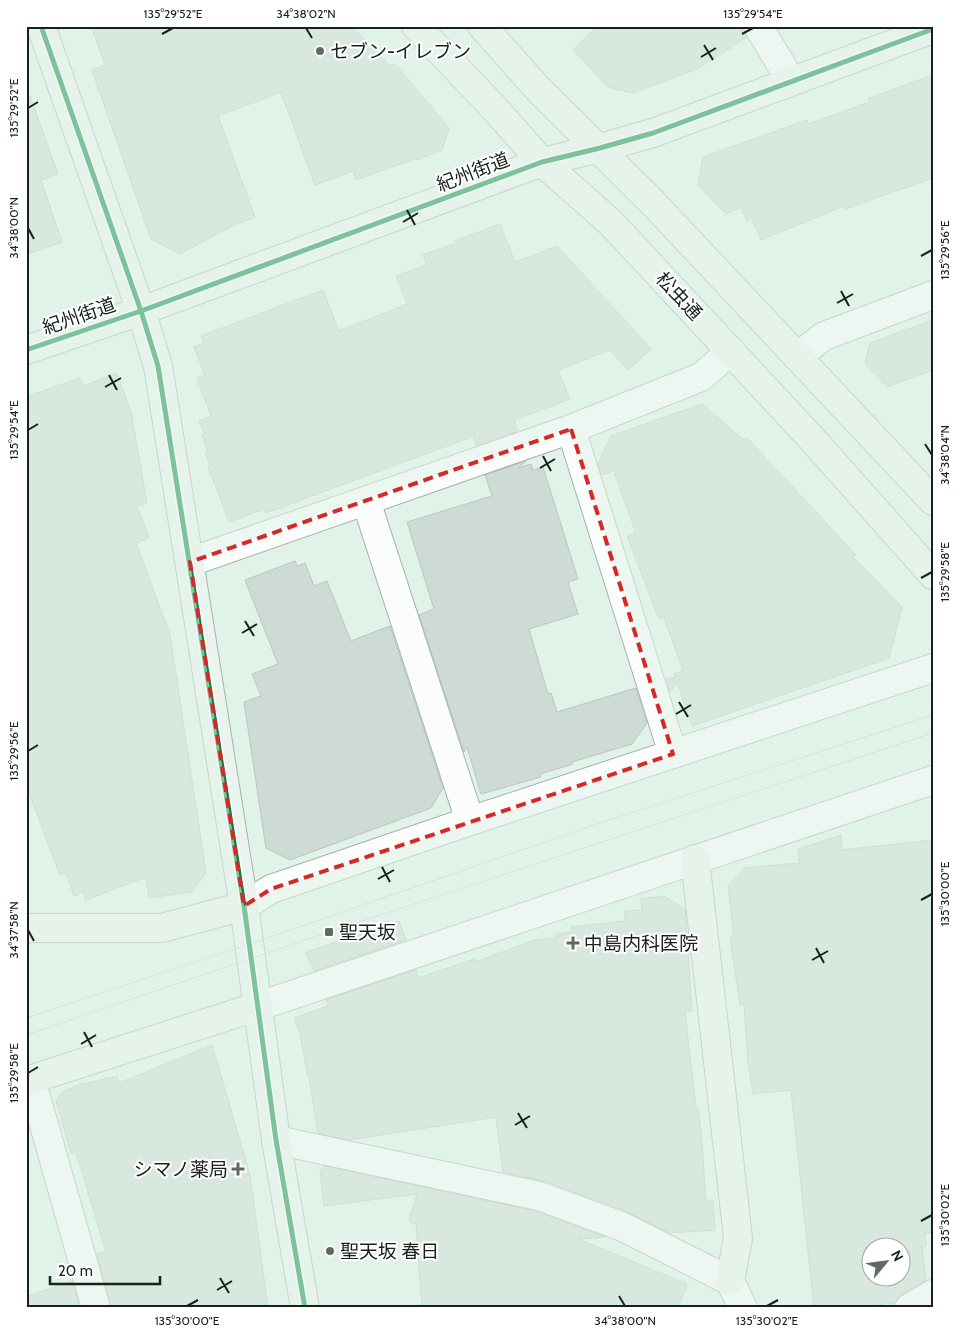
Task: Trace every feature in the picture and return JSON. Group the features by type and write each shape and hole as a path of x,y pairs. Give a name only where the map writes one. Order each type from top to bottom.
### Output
{"street":[{"path":"41,26 142,311 158,366 244,906 276,1140 305,1308"},
{"name":"松虫通","path":"416,26 495,109 542,162 611,223 813,440 933,575"},
{"path":"482,26 539,90 600,148 933,501"},
{"path":"758,26 791,81"},
{"name":"紀州街道","path":"26,350 142,311 542,162 653,133 933,28"},
{"path":"798,356 824,336 933,295"},
{"path":"190,562 571,429 701,377 731,351"},
{"path":"571,429 673,754"},
{"path":"366,501 470,821"},
{"path":"26,928 162,928 244,906 271,889 933,668"},
{"path":"96,1308 29,1080 259,1006 933,780"},
{"path":"695,859 738,1238 730,1281 743,1308"},
{"path":"276,1140 539,1196 621,1226 730,1281"},
{"path":"909,1308 933,1294"}],"highlighted area":[{"path":"571,429 673,754 271,889 244,906 190,562"}],"building":[{"path":"91,26 351,26 390,66 395,64 449,128 442,150 356,180 353,171 315,185 281,92 218,116 255,217 234,225 180,254 151,239 92,70 105,65"},
{"path":"598,26 742,26 747,37 699,68 633,93 608,87 573,50"},
{"path":"933,75 933,178 845,209 844,206 761,240 752,218 747,221 741,207 726,214 698,185 703,157 807,120 808,124 870,102 869,98"},
{"path":"30,96 58,174 41,180 62,242 26,255 26,97"},
{"path":"500,224 515,262 557,246 651,349 628,370 610,350 558,370 570,399 514,420 518,431 476,446 474,436 266,513 264,509 229,522 208,466 210,465 205,452 208,451 202,435 205,434 199,421 211,416 197,378 205,375 194,347 204,343 201,336 323,290 339,331 407,304 396,276 427,265 423,255"},
{"path":"933,320 933,370 887,387 865,364 870,343"},
{"path":"117,373 131,412 147,503 137,506 149,538 136,543 170,635 206,873 191,892 149,898 146,877 86,900 83,892 74,896 66,873 60,875 26,785 26,397 80,378 83,386"},
{"path":"702,404 744,440 747,438 856,555 852,556 902,607 889,658 692,726 677,682 670,692 666,679 675,677 674,674 683,671 664,617 659,619 627,536 636,533 614,471 602,475 598,464 611,436"},
{"path":"526,461 518,468 531,464 533,470 543,467 578,579 568,582 578,614 529,629 548,694 551,693 557,712 636,688 647,723 632,744 572,762 573,764 540,774 541,777 481,794 467,747 464,752 419,615 434,609 407,522 492,496 485,475"},
{"path":"295,561 297,566 305,563 314,586 327,581 351,641 390,626 443,788 431,808 290,860 266,848 244,702 261,696 252,674 278,664 245,580"},
{"path":"841,835 842,850 933,840 933,1232 925,1233 926,1246 922,1246 926,1280 901,1294 895,1303 845,1308 814,1308 791,1090 753,1094 748,1062 744,1004 740,1005 730,937 734,939 728,885 745,868 799,863 798,849"},
{"path":"664,896 685,909 692,1011 685,1012 696,1108 698,1107 706,1200 713,1200 715,1230 670,1233 626,1211 544,1181 503,1172 496,1117 349,1140 318,1133 309,1077 300,1034 294,1018 328,1006 326,1000 416,970 418,978 475,959 475,962 535,940 556,938 556,934 572,932 571,927 625,921 625,911 642,910 641,899"},
{"path":"399,921 406,940 314,971 306,952"},
{"path":"212,1045 250,1175 268,1308 111,1308 97,1254 106,1252 76,1152 71,1153 56,1101 62,1092 78,1085 117,1076 119,1083"},
{"path":"324,1166 535,1211 606,1237 578,1239 687,1284 678,1308 422,1308 416,1224 409,1221 417,1194 324,1206 320,1170 324,1169"},
{"path":"72,1281 80,1308 26,1308 26,1297"}],"tram line":[{"path":"26,1018 250,944 606,821 933,715"},
{"path":"26,1035 329,932 933,733"}],"cycle path":[{"path":"41,26 141,311 158,366 244,906 276,1140 305,1308"},
{"path":"26,350 141,311 542,162 653,133 933,29"}],"place":[{"name":"セブン-イレブン","path":"320,51"},
{"name":"聖天坂","path":"329,932"},
{"name":"中島内科医院","path":"573,943"},
{"name":"シマノ薬局","path":"238,1169"},
{"name":"聖天坂 春日","path":"330,1251"}]}
